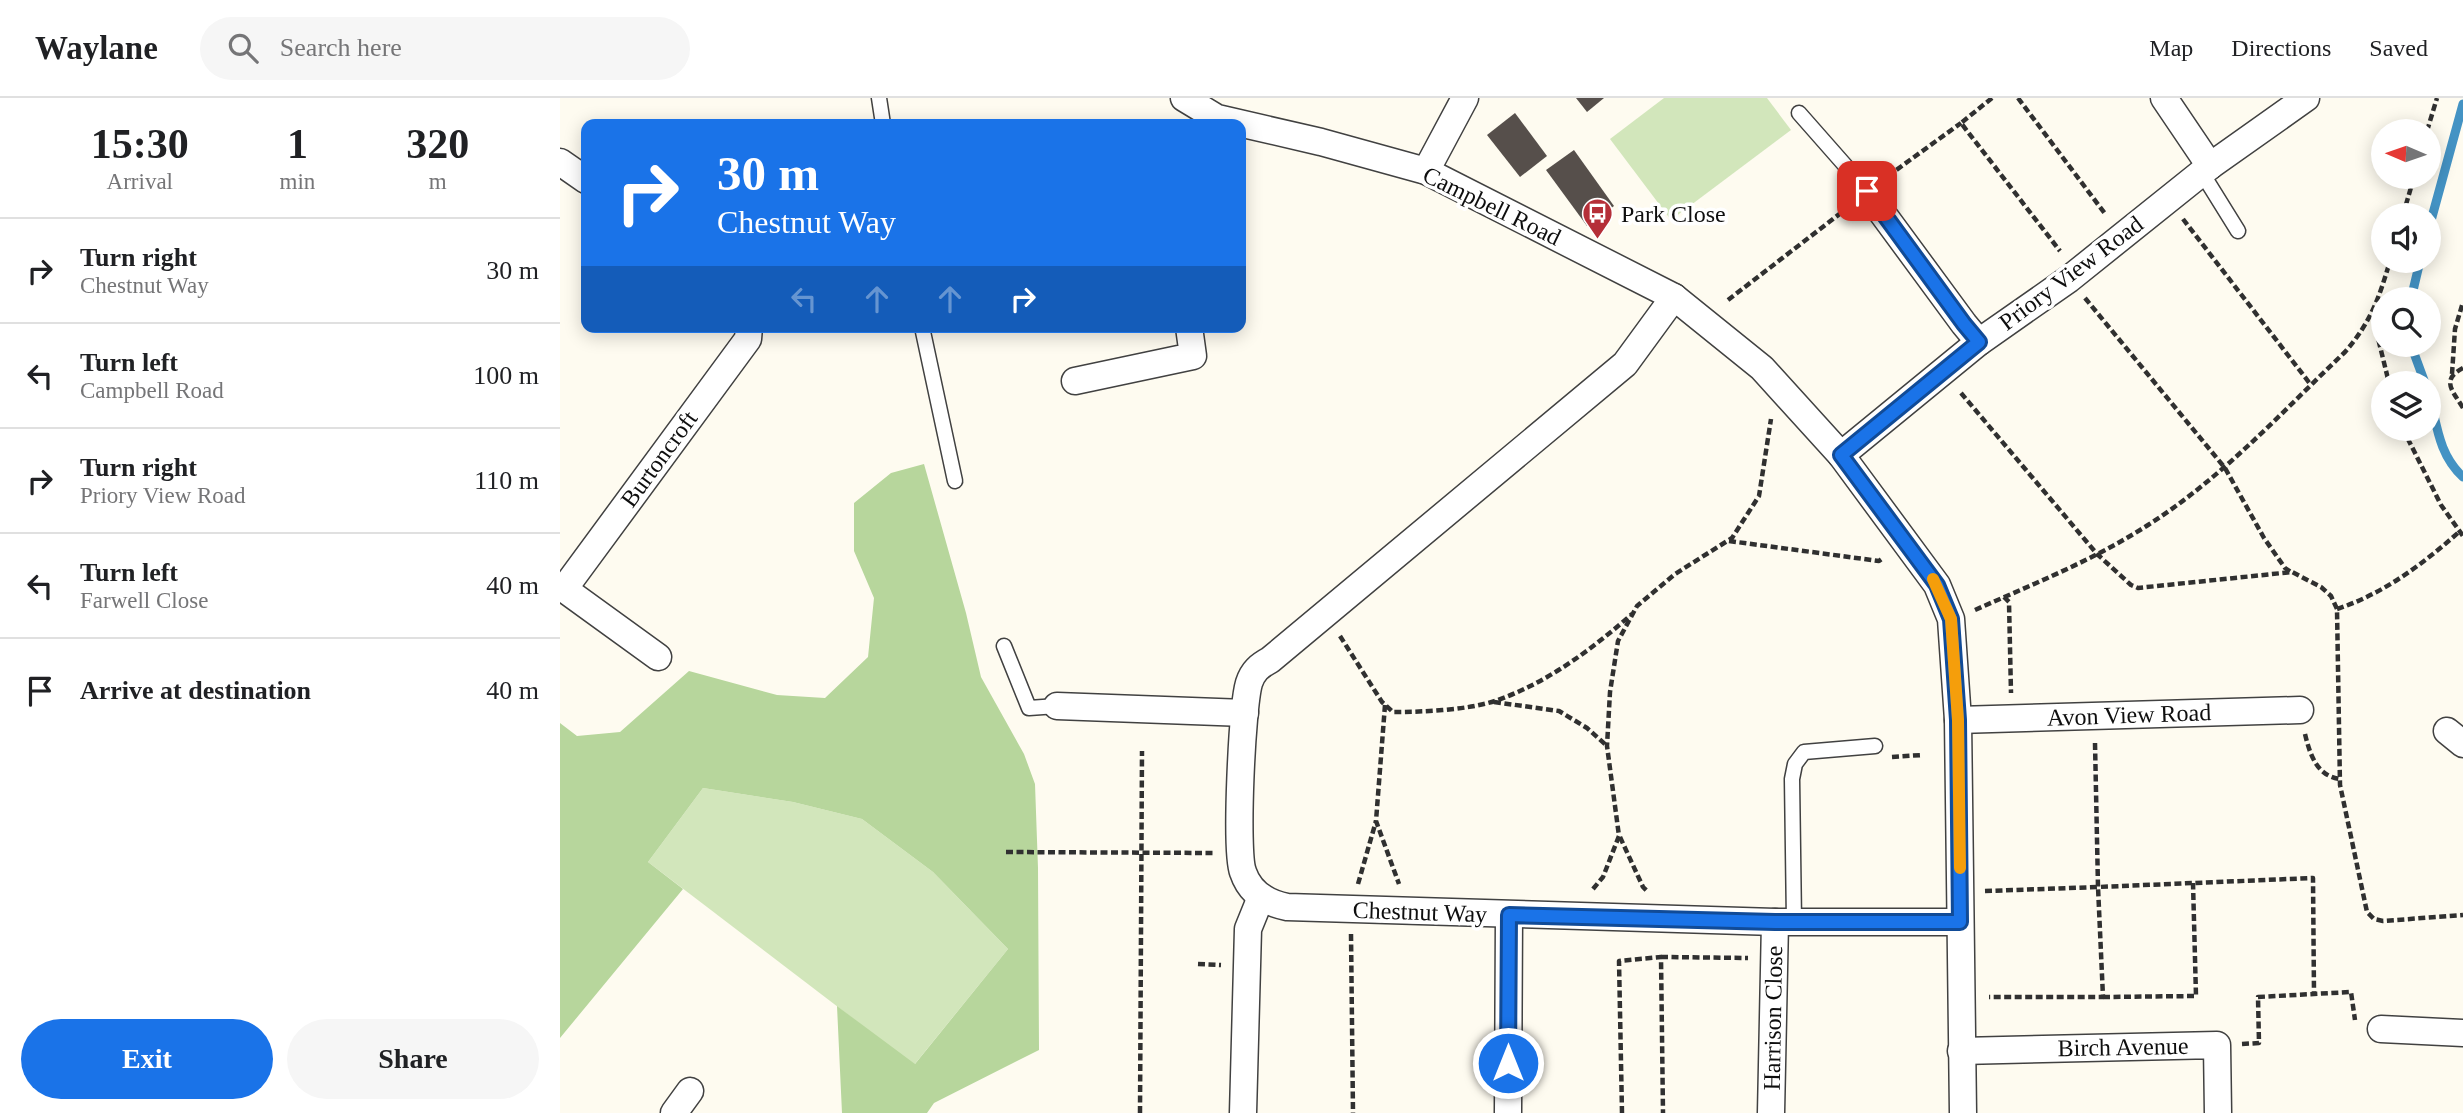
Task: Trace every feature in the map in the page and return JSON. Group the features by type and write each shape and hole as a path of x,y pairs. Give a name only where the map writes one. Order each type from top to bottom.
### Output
{"street":[{"name":"Campbell Road","path":"1184,98 1214,119"},
{"path":"1426,171 1465,98"},
{"path":"2164,98 2206,169"},
{"name":"Priory View Road","path":"1841,455 1979,342 2069,279 2206,169 2306,98"},
{"name":"Campbell Road","path":"1246,127 1321,142 1426,171 1674,297 1762,368 1776,383 1841,455 1937,585 1951,619 1958,720 1963,1113"},
{"path":"560,162 581,177"},
{"path":"1863,186 1979,342"},
{"path":"1243,1113 1248,929 1261,897 1242,871 1239,842 1245,713 1249,684 1256,668 1325,614 1625,364 1674,297"},
{"name":"Burtoncroft","path":"658,657 562,587 748,339 748,333"},
{"path":"1074,381 1193,356 1190,333"},
{"path":"1057,706 1245,713"},
{"name":"Avon View Road","path":"1958,720 2300,710"},
{"name":"Chestnut Way","path":"1261,897 1270,903 1287,907 1509,915 1784,922 1960,922"},
{"path":"1508,1113 1509,915"},
{"name":"Harrison Close","path":"1771,1113 1774,958 1784,922"},
{"path":"2381,1028 2463,1033"},
{"name":"Birch Avenue","path":"1961,1051 2217,1045 2218,1113"},
{"path":"674,1113 690,1091"}],"lane":[{"path":"878,98 882,119"},
{"path":"1799,113 1863,186"},
{"path":"2206,169 2238,231"},
{"path":"923,333 955,481"},
{"path":"1004,646 1029,708 1057,706"},
{"path":"1784,922 1795,764 1804,752 1875,746"}],"path":[{"path":"1728,300 1863,186 1961,122 1992,98"},
{"path":"2018,98 2107,217"},
{"path":"2431,119 2437,98"},
{"path":"1961,122 2060,252"},
{"path":"2168,200 2311,385"},
{"path":"2069,279 2225,468 2275,556 2285,568 2321,587 2331,596 2337,609 2340,779 2367,912 2374,919 2383,921 2463,915"},
{"path":"2463,302 2455,329 2451,386 2463,408"},
{"path":"1951,619 2097,554 2148,525 2225,468 2311,385 2362,331 2371,315"},
{"path":"2452,374 2463,368"},
{"path":"1943,372 2097,554 2131,585 2138,588 2292,572"},
{"path":"1670,919 1654,896 1643,887 1619,836 1607,746 1618,641 1637,606 1675,574 1732,538 1759,496 1776,383"},
{"path":"2337,609 2356,603 2409,572 2461,534 2441,505 2409,441"},
{"path":"1728,541 1879,561 1906,543"},
{"path":"2004,597 2009,602 2012,719"},
{"path":"1325,614 1393,712 1424,712 1493,702 1542,681 1601,641 1635,611"},
{"path":"1493,702 1559,711 1587,728 1607,746"},
{"path":"1353,1113 1351,931 1356,894 1376,821 1385,704"},
{"path":"2300,710 2309,750 2320,769 2327,777 2340,779"},
{"path":"2094,716 2104,997"},
{"path":"1875,746 1892,758 1922,755"},
{"path":"1140,1113 1142,751"},
{"path":"1376,821 1411,911"},
{"path":"1572,916 1602,877 1619,836"},
{"path":"1006,852 1199,854"},
{"path":"1960,891 2313,878 2314,994"},
{"path":"1961,997 2196,996 2193,883"},
{"path":"1661,957 1662,1113"},
{"path":"1622,1113 1619,961 1661,957 1774,958"},
{"path":"2217,1045 2259,1043 2258,998 2351,992 2357,1031 2381,1028"}],"green space":[{"path":"1664,98 1767,98 1791,130 1671,220 1610,139"},
{"path":"924,464 981,677 1024,754 1035,784 1039,1050 934,1103 927,1113 842,1113 837,1006 915,1064 1008,949 933,872 862,819 793,802 703,788 648,862 683,889 560,1038 560,723 577,736 620,732 689,671 777,695 825,698 868,657 874,598 854,551 854,503 891,473"},
{"path":"703,788 793,802 862,819 933,872 1008,949 914,1065 648,862"}],"building":[{"path":"1576,98 1604,98 1587,112"},
{"path":"1515,113 1547,156 1520,177 1487,135"},
{"path":"1574,150 1614,206 1587,226 1546,170"}],"waterway":[{"path":"2436,203 2463,104"},
{"path":"2414,287 2417,273"},
{"path":"2415,357 2421,371"},
{"path":"2441,441 2448,459 2463,477"}],"slow traffic":[{"path":"1933,579 1951,619 1958,720 1960,868"}],"place":[{"name":"Park Close","path":"1598,241"}],"route":[{"path":"1508,1063 1509,915 1775,922 1960,922 1958,720 1951,619 1937,585 1841,455 1979,342 1867,191"}]}
